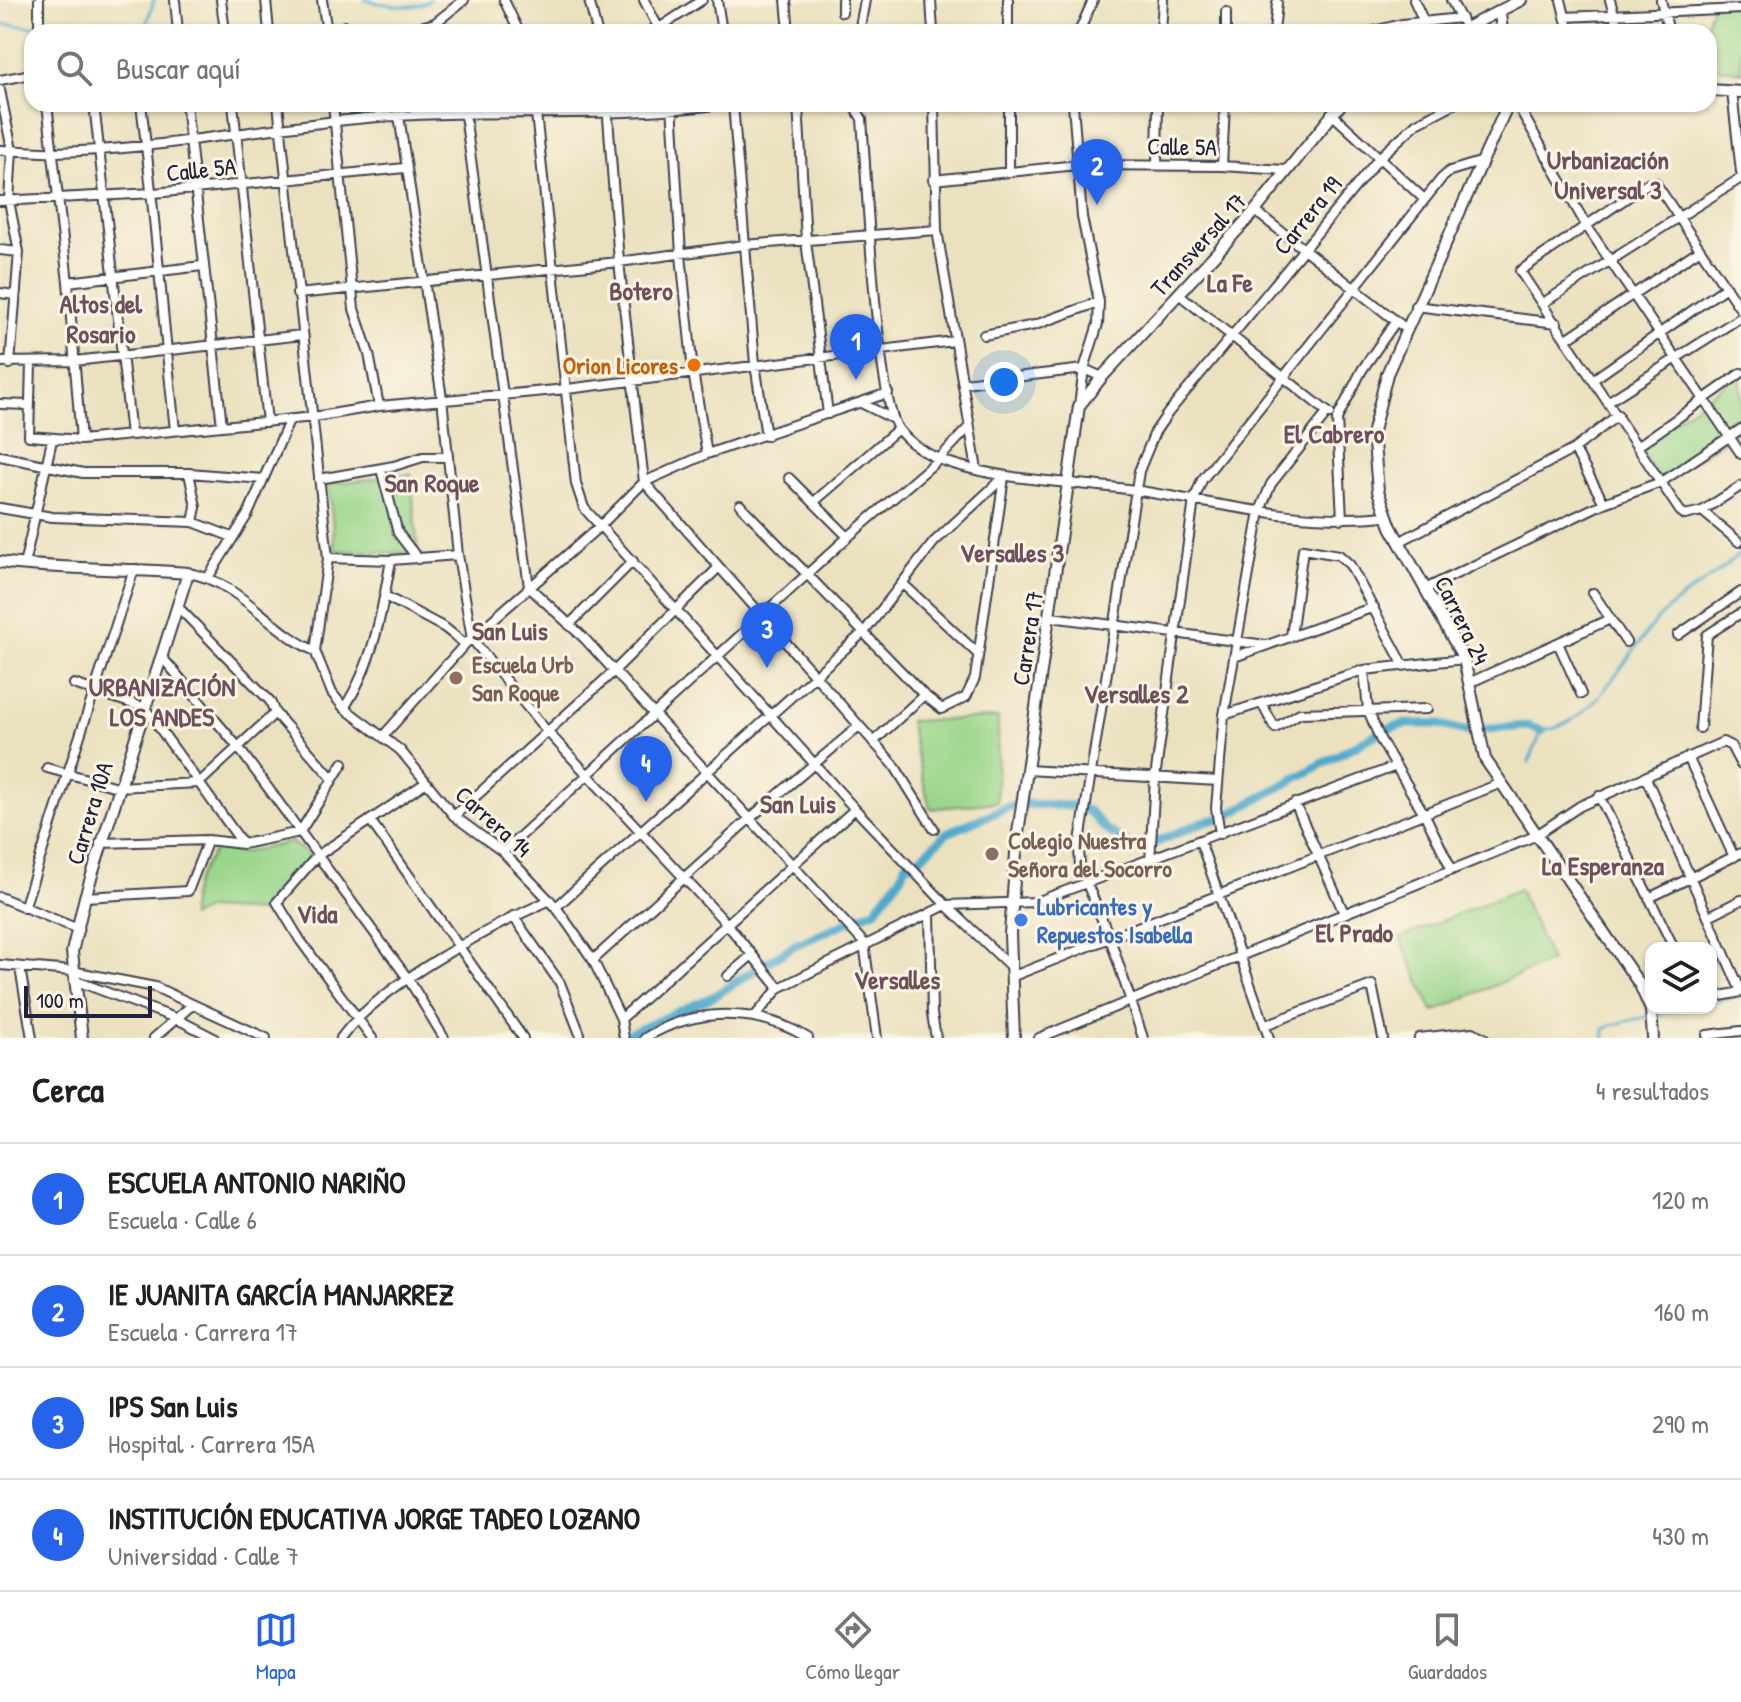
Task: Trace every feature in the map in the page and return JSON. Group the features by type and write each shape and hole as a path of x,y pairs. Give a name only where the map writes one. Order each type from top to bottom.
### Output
{"street":[{"path":"39,0 39,24"},
{"path":"221,0 224,24"},
{"path":"266,0 268,24"},
{"path":"322,0 326,24"},
{"path":"431,24 464,0"},
{"path":"504,0 515,24"},
{"path":"589,0 595,24"},
{"path":"644,0 657,24"},
{"path":"666,24 688,4 702,0"},
{"path":"717,0 721,24"},
{"path":"786,0 788,24"},
{"path":"842,0 842,12"},
{"path":"860,24 865,0"},
{"path":"931,0 932,24"},
{"path":"1008,0 1008,24"},
{"path":"1082,24 1093,0"},
{"path":"1162,24 1163,0"},
{"path":"1414,0 1424,22"},
{"path":"1451,0 1462,24"},
{"path":"1475,24 1521,0"},
{"path":"1561,0 1567,24"},
{"path":"1610,0 1616,24"},
{"path":"1661,0 1667,24"},
{"path":"1707,0 1709,10"},
{"path":"175,1 177,24"},
{"path":"1275,24 1277,3"},
{"path":"1565,17 1741,9"},
{"path":"1226,12 1226,24"},
{"path":"1500,13 1501,24"},
{"path":"1413,24 1461,18"},
{"path":"0,80 24,76"},
{"path":"0,90 12,150 4,201 19,252 10,364"},
{"path":"1543,303 1611,263 1741,175 1737,92 1717,91"},
{"path":"48,112 68,282 81,440"},
{"path":"95,112 131,435"},
{"path":"142,112 154,193 158,272 175,430"},
{"path":"187,112 222,426"},
{"path":"234,112 267,422"},
{"name":"Carrera 14","path":"279,112 328,558 315,651 332,693 344,708 384,735 454,816 503,852 553,903 593,960 623,1028"},
{"path":"334,112 354,309 369,354 379,406"},
{"path":"379,112 379,117"},
{"path":"0,150 54,152 101,148 280,125 379,117 565,112"},
{"path":"608,112 619,262 644,482 894,765 934,829"},
{"path":"672,112 681,255 693,372 707,454"},
{"path":"734,112 755,364 766,436"},
{"path":"798,112 806,241 828,414"},
{"path":"858,112 862,119 882,349 893,419 898,429 939,459 1004,477 1069,481 1134,490 1298,518 1386,516"},
{"path":"934,112 933,180 937,230 977,470"},
{"path":"1009,112 1009,172"},
{"name":"Carrera 17","path":"1014,1038 1010,905 1084,369 1098,324 1099,302 1082,217 1074,112"},
{"path":"1157,165 1158,112"},
{"path":"1222,166 1225,112"},
{"name":"Carrera 19","path":"1143,1038 1111,941 1086,884 1079,848 1134,490 1155,432 1380,157 1417,123 1438,112"},
{"name":"Carrera 24","path":"1505,112 1405,328 1378,399 1373,431 1375,472 1386,516 1464,659 1471,682 1480,741 1499,784 1645,995"},
{"path":"1522,112 1586,225 1741,454"},
{"path":"1331,113 1424,199"},
{"name":"Transversal 17","path":"1079,406 1255,211 1331,113"},
{"path":"537,114 576,484 584,508 721,656 855,809 1011,972 1111,941 1426,817 1499,784"},
{"path":"465,115 490,273 529,587 569,625 864,943 877,1038"},
{"path":"399,116 442,398 468,641"},
{"path":"1149,856 1148,838 1173,633 1194,500 1215,458 1424,199 1450,171 1480,162"},
{"name":"Calle 5A","path":"933,180 1077,165 1222,166 1286,170"},
{"name":"Calle 5A","path":"4,201 154,193 405,168"},
{"path":"1741,310 1655,182 1523,267 1522,277 1568,338 1685,515 1702,511 1741,486"},
{"path":"1255,211 1405,328"},
{"path":"297,294 353,286 619,262 744,245 937,230"},
{"path":"0,250 19,252"},
{"path":"1568,338 1699,250"},
{"path":"68,282 202,266"},
{"path":"1594,379 1726,287"},
{"path":"0,293 15,295"},
{"path":"1180,295 1337,419"},
{"path":"984,335 1035,325 1099,302"},
{"path":"1415,306 1557,323"},
{"path":"1609,401 1741,317"},
{"path":"1342,519 1337,419 1362,370 1396,321"},
{"path":"0,362 31,364 75,361 302,335"},
{"path":"31,364 29,436 81,440 314,417 442,398 567,389 954,341"},
{"path":"1381,344 1396,351"},
{"path":"964,383 1084,369 1102,377"},
{"path":"1638,446 1741,373"},
{"path":"384,735 468,641 600,526 644,482 707,454 888,393"},
{"path":"861,403 893,419"},
{"path":"0,404 28,405"},
{"path":"1220,834 1216,808 1224,715 1260,511 1271,484 1328,412"},
{"path":"1399,542 1574,449 1618,415"},
{"path":"209,576 248,514 290,419"},
{"path":"503,852 848,537 939,459 968,428"},
{"path":"815,501 898,429"},
{"path":"1427,588 1604,503 1661,482 1741,429"},
{"path":"24,565 52,440"},
{"path":"1574,449 1604,503"},
{"path":"0,456 47,463 83,473 189,473 263,479"},
{"path":"319,479 381,469 423,457 447,457"},
{"path":"381,469 398,533 418,559"},
{"path":"189,473 196,507 193,522"},
{"path":"341,1038 357,1015 460,946 513,916 553,903 640,832 865,631 934,542 1004,477"},
{"path":"740,505 924,695 942,709 966,697 975,678 1004,477"},
{"path":"789,478 848,537"},
{"path":"0,508 36,514 193,522 232,537"},
{"path":"1702,511 1739,542"},
{"path":"1291,636 1303,549 1346,558 1403,664"},
{"path":"328,558 391,560 458,555"},
{"path":"344,708 360,682 385,596 391,560"},
{"path":"569,625 633,561"},
{"path":"0,562 209,576 297,643 315,651"},
{"path":"454,816 545,729 612,673 718,568"},
{"path":"24,908 134,569"},
{"name":"Carrera 10A","path":"82,1038 73,976 85,897 99,843 179,608 188,573"},
{"path":"902,583 978,654"},
{"path":"1678,635 1741,592"},
{"path":"1593,593 1626,642"},
{"path":"385,596 468,641 587,777 727,924 779,988"},
{"path":"1234,657 1374,607"},
{"path":"179,608 270,701 275,713 333,779"},
{"path":"1700,728 1707,635 1741,613"},
{"path":"1051,617 1266,645"},
{"path":"1471,682 1610,619"},
{"path":"1558,643 1581,694"},
{"path":"161,656 238,747 409,980 444,1038"},
{"path":"1224,715 1364,670 1464,659"},
{"path":"1364,670 1368,710 1378,735 1426,817 1452,870"},
{"path":"74,684 145,708 243,844"},
{"path":"873,742 924,695"},
{"path":"1292,695 1300,713"},
{"path":"1262,704 1275,728 1300,713 1427,709"},
{"path":"47,768 117,787 199,783 275,713"},
{"path":"593,960 748,820 859,726"},
{"path":"1039,1038 1535,836 1599,796 1688,757 1727,742 1741,765"},
{"path":"1649,898 1738,855 1688,757"},
{"path":"99,843 208,840 243,844 300,832 343,763"},
{"path":"756,1015 779,988 864,943 946,905 1036,902 1149,856 1220,834 1396,766"},
{"path":"1027,770 1218,781"},
{"path":"1646,778 1741,991 1717,997"},
{"path":"372,1038 300,940 277,902 317,856 425,783"},
{"path":"1599,796 1671,942"},
{"path":"1295,803 1344,913"},
{"path":"623,1028 727,924 855,809"},
{"path":"370,820 523,1038"},
{"path":"85,897 188,891 208,840"},
{"path":"1200,841 1269,1038"},
{"path":"0,897 78,929"},
{"path":"1709,916 1741,900"},
{"path":"930,913 932,1014 936,1038"},
{"path":"513,916 560,983 580,1034"},
{"path":"728,976 752,955"},
{"path":"0,965 155,987 266,1038"},
{"path":"20,968 32,1038"},
{"path":"73,976 175,1018 214,1038"},
{"path":"1265,1025 1372,985 1383,1038"},
{"path":"154,1038 192,1005"},
{"name":"Carrera 24","path":"1653,1038 1654,1014"},
{"path":"645,1038 683,1019 756,1015 784,1023 808,1038"},
{"path":"1707,1035 1741,1031"},
{"path":"1419,1038 1473,1032 1483,1036"}],"green space":[{"path":"1713,0 1741,0 1741,72 1717,68 1717,24 1706,24"},
{"path":"1741,373 1741,429 1661,482 1638,446"},
{"path":"411,474 418,554 335,550 329,484"},
{"path":"998,718 997,802 930,809 909,721"},
{"path":"291,842 312,858 262,912 208,909 191,917 197,880 217,848 242,853"},
{"path":"1519,889 1551,961 1433,1012 1400,938"}],"waterway":[{"path":"146,24 154,0"},
{"path":"365,0 406,6 430,0"},
{"path":"0,24 24,26"},
{"path":"1529,762 1542,731 1563,725 1581,714 1612,681 1668,609 1741,552"},
{"path":"620,1038 714,996 795,945 875,910 902,875 905,864 916,862 947,833 1008,807 1026,804 1076,806 1090,812 1105,829 1138,850 1203,822 1223,818 1386,729 1406,724 1438,724 1464,731 1527,726 1542,731"},
{"path":"1717,1002 1735,997"},
{"path":"1605,1038 1604,1029 1615,1024 1659,1014"}],"place":[{"name":"IE JUANITA GARCÍA MANJARREZ","path":"1097,205"},
{"name":"Orion Licores","path":"694,365"},
{"name":"ESCUELA ANTONIO NARIÑO","path":"856,380"},
{"name":"IPS San Luis","path":"767,668"},
{"name":"Escuela Urb San Roque","path":"456,678"},
{"name":"INSTITUCIÓN EDUCATIVA JORGE TADEO LOZANO","path":"646,802"},
{"name":"Colegio Nuestra Señora del Socorro","path":"992,854"},
{"name":"Lubricantes y Repuestos Isabella","path":"1021,920"}],"district":[{"name":"Urbanización Universal 3","path":"1608,174"},
{"name":"La Fe","path":"1230,282"},
{"name":"Botero","path":"641,290"},
{"name":"Altos del Rosario","path":"101,318"},
{"name":"El Cabrero","path":"1334,433"},
{"name":"San Roque","path":"432,482"},
{"name":"Versalles 3","path":"1012,552"},
{"name":"San Luis","path":"510,630"},
{"name":"Versalles 2","path":"1136,693"},
{"name":"URBANIZACIÓN LOS ANDES","path":"162,701"},
{"name":"San Luis","path":"798,803"},
{"name":"La Esperanza","path":"1603,865"},
{"name":"Vida","path":"317,913"},
{"name":"El Prado","path":"1354,932"},
{"name":"Versalles","path":"897,979"}]}
